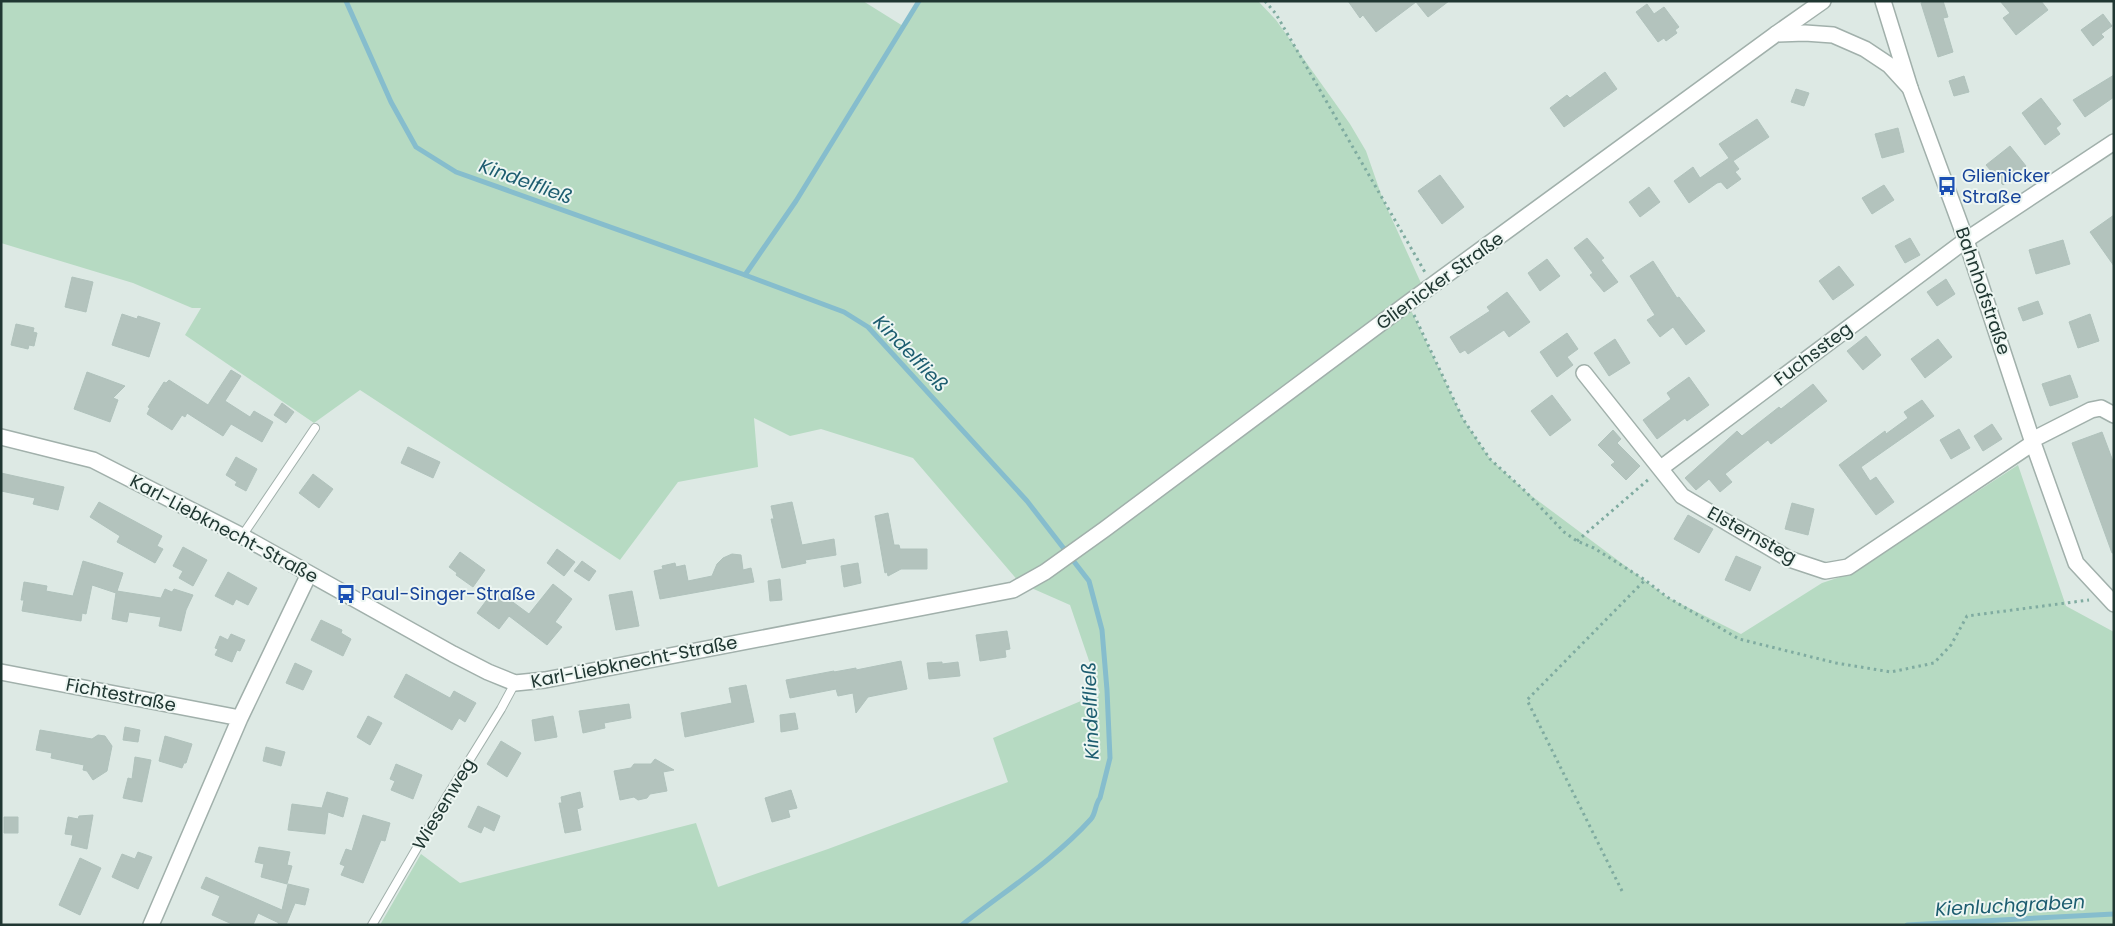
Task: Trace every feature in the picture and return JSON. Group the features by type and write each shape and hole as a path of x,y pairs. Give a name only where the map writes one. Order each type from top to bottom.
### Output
{"street":[{"name":"Glienicker Straße","path":"1045,572 1408,303 1823,1"},
{"name":"Bahnhofstraße","path":"1883,1 1910,88 1966,240 2076,563 2111,601"},
{"path":"1776,34 1805,33 1833,35 1865,49 1889,65 1910,88"},
{"name":"Fuchssteg","path":"1661,468 1966,240 2114,142"},
{"name":"Elsternsteg","path":"1584,373 1682,496 1789,559 1825,571 1848,566 2033,441"},
{"path":"2033,441 2091,410 2101,408 2114,415"},
{"name":"Karl-Liebknecht-Straße","path":"1,437 93,460 242,536 462,658 515,682 545,680 1013,590 1045,572"},
{"path":"151,925 240,718 308,574"},
{"name":"Fichtestraße","path":"1,672 240,718"}],"lane":[{"path":"242,536 315,428"},
{"name":"Wiesenweg","path":"372,925 446,798 501,709 515,682"}],"path":[{"path":"1265,1 1276,14 1433,286"},
{"path":"1408,303 1449,393 1463,419 1490,459 1525,490 1564,532 1577,541 1594,548 1645,580 1667,598 1739,639 1836,663 1891,672 1934,663 1951,645 1967,616 2111,601"},
{"path":"1577,541 1631,497 1661,468"},
{"path":"1622,891 1527,700 1645,580"}],"green space":[{"path":"1,1 863,1 903,26 919,1 1258,1 1276,20 1350,124 1366,151 1382,197 1425,292 1408,304 1463,419 1490,459 1525,491 1667,597 1741,634 1822,583 1852,573 2018,465 2066,606 2114,632 2114,925 380,925 421,854 460,883 696,823 718,887 828,849 1008,782 993,738 1100,693 1070,605 1020,583 913,458 821,429 790,436 754,418 758,467 678,482 620,560 360,390 314,423 185,335 201,308 192,308 133,283 1,243"}],"building":[{"path":"1348,1 1449,1 1428,17 1416,2 1376,32 1363,15 1360,18"},
{"path":"1943,1 1948,17 1943,18 1953,52 1938,57 1921,3"},
{"path":"2000,1 2041,1 2048,10 2016,35 2003,18 2010,13"},
{"path":"1647,4 1654,14 1664,7 1679,27 1675,30 1677,33 1666,41 1664,38 1658,42 1636,12"},
{"path":"2103,14 2112,26 2101,34 2104,37 2093,46 2081,30"},
{"path":"1605,72 1617,89 1564,127 1550,108 1567,95 1570,98"},
{"path":"2114,75 2114,97 2085,117 2073,100"},
{"path":"1964,76 1969,92 1954,96 1949,81"},
{"path":"1796,89 1809,93 1804,106 1791,102"},
{"path":"2041,98 2061,124 2056,128 2060,134 2045,145 2022,113"},
{"path":"1757,119 1769,137 1733,161 1739,169 1735,172 1741,179 1727,189 1721,182 1717,183 1689,203 1674,181 1693,167 1700,178 1729,158 1719,144"},
{"path":"1898,128 1904,152 1882,158 1875,134"},
{"path":"2010,146 2026,166 2003,185 1986,165"},
{"path":"1440,175 1464,207 1442,224 1418,191"},
{"path":"1884,185 1894,200 1872,214 1862,198"},
{"path":"1649,187 1660,202 1640,217 1629,202"},
{"path":"2114,215 2114,266 2090,232"},
{"path":"1587,238 1604,258 1601,260 1618,282 1604,292 1590,275 1593,273 1574,248"},
{"path":"1910,238 1920,255 1905,263 1895,246"},
{"path":"2063,240 2070,264 2036,274 2029,250"},
{"path":"1547,259 1560,276 1540,291 1528,273"},
{"path":"1653,261 1677,298 1679,297 1705,331 1686,345 1673,327 1660,337 1647,320 1655,315 1630,276"},
{"path":"1839,266 1854,285 1833,300 1819,281"},
{"path":"72,277 93,282 86,312 65,307"},
{"path":"1946,279 1955,294 1937,306 1927,292"},
{"path":"1507,292 1530,322 1509,337 1504,330 1468,354 1465,350 1460,353 1450,337 1490,311 1487,307"},
{"path":"2038,301 2043,314 2023,321 2018,308"},
{"path":"122,314 137,319 138,316 160,323 149,357 112,345"},
{"path":"2090,314 2099,341 2078,348 2069,322"},
{"path":"16,324 34,328 33,332 37,333 34,346 29,345 28,349 11,345"},
{"path":"1567,333 1578,349 1567,357 1573,365 1557,377 1540,352"},
{"path":"1866,336 1881,355 1863,370 1847,351"},
{"path":"1615,339 1630,363 1609,376 1594,353"},
{"path":"1938,339 1952,357 1925,378 1911,359"},
{"path":"231,370 241,376 225,401 250,417 254,411 273,422 262,442 231,424 223,436 187,413 185,417 182,415 172,430 147,414 150,408 148,407 164,382 166,383 169,380 208,405"},
{"path":"87,372 125,386 113,398 118,400 110,422 74,409"},
{"path":"2070,375 2078,397 2050,406 2042,384"},
{"path":"1689,377 1709,405 1687,421 1685,418 1657,439 1643,420 1671,399 1667,393"},
{"path":"1813,384 1827,401 1771,444 1768,440 1725,474 1732,482 1720,492 1709,479 1696,490 1685,478 1737,431 1742,436 1779,407 1781,409"},
{"path":"1552,395 1571,420 1550,436 1531,411"},
{"path":"1922,400 1934,416 1861,467 1870,481 1876,477 1894,502 1876,515 1839,465 1885,431 1886,434 1908,418 1904,412"},
{"path":"282,403 294,412 286,423 274,415"},
{"path":"1992,424 2002,439 1983,451 1974,436"},
{"path":"1959,429 1970,448 1951,459 1940,440"},
{"path":"1613,430 1621,439 1617,443 1640,466 1626,480 1611,465 1615,462 1598,445"},
{"path":"2102,432 2114,464 2114,553 2112,553 2072,443"},
{"path":"408,447 440,462 433,478 401,463"},
{"path":"236,457 257,469 246,491 235,485 237,482 226,475"},
{"path":"1,473 64,487 58,510 33,504 35,498 1,491"},
{"path":"313,474 333,489 319,508 299,493"},
{"path":"99,502 162,536 157,546 163,549 155,563 117,542 120,536 90,517"},
{"path":"792,502 802,545 834,539 836,555 805,560 806,563 782,568 771,519 774,519 771,506"},
{"path":"1792,503 1814,509 1808,535 1785,529"},
{"path":"888,513 894,545 899,545 900,549 927,549 927,569 901,569 888,576 887,572 885,573 875,516"},
{"path":"1688,515 1713,529 1699,553 1674,539"},
{"path":"183,547 207,560 193,586 179,578 183,571 173,566"},
{"path":"557,549 575,562 564,576 547,563"},
{"path":"460,552 485,570 473,587 456,575 457,573 449,567"},
{"path":"732,554 741,555 743,570 751,568 754,582 660,599 654,571 663,569 662,566 675,563 676,567 685,565 688,581 712,576 717,564 723,558"},
{"path":"1736,556 1761,567 1750,591 1725,580"},
{"path":"83,561 123,573 117,591 161,598 165,589 172,592 174,589 193,595 186,610 181,631 159,626 161,617 129,612 127,622 112,619 116,593 92,585 86,614 82,613 81,621 22,611 24,600 21,600 24,582 47,586 46,591 73,596"},
{"path":"582,561 596,571 589,581 574,571"},
{"path":"858,563 861,583 844,587 841,566"},
{"path":"228,572 257,588 248,605 236,599 233,605 215,596"},
{"path":"780,579 782,600 770,601 768,581"},
{"path":"553,584 572,599 555,622 562,627 547,645 509,616 499,629 477,613 495,589 529,614"},
{"path":"632,591 639,626 616,630 609,595"},
{"path":"321,620 342,630 341,633 351,639 343,656 311,640"},
{"path":"1007,631 1010,649 1005,650 1006,657 980,661 976,635"},
{"path":"231,634 245,640 240,651 237,650 232,662 215,655 218,649 215,648 220,636 228,640"},
{"path":"901,661 907,689 868,697 856,713 853,693 838,696 836,689 790,698 786,680 834,671 856,668 856,670"},
{"path":"942,662 942,664 958,662 960,676 929,679 927,663"},
{"path":"295,663 312,671 303,690 286,683"},
{"path":"406,674 450,698 454,691 476,703 465,722 459,718 452,730 394,697"},
{"path":"746,685 754,722 685,737 681,713 732,703 729,688"},
{"path":"629,704 631,718 604,723 605,728 583,733 579,711"},
{"path":"795,713 798,729 781,732 780,715"},
{"path":"368,716 382,723 370,745 357,737"},
{"path":"553,716 557,737 535,741 532,720"},
{"path":"125,727 140,730 138,742 123,740"},
{"path":"40,730 92,739 98,735 105,736 112,746 107,771 93,780 87,771 83,770 84,765 51,758 52,753 36,750"},
{"path":"165,736 192,744 186,763 184,763 182,768 159,761"},
{"path":"501,741 521,753 507,777 487,764"},
{"path":"266,747 285,752 281,766 263,761"},
{"path":"135,757 151,760 142,802 123,798 128,778 132,779"},
{"path":"655,759 674,770 663,772 667,791 650,794 647,798 638,800 634,797 620,800 614,771 631,768 634,764 651,764"},
{"path":"396,764 422,775 413,799 391,790 395,781 390,779"},
{"path":"791,790 797,808 788,810 790,817 772,822 765,798"},
{"path":"327,792 348,798 343,817 328,812 325,834 288,830 292,804 322,808"},
{"path":"580,792 583,807 577,809 581,830 565,833 559,803 562,803 561,797"},
{"path":"478,806 500,816 494,831 484,826 481,833 468,827"},
{"path":"93,815 87,849 71,845 73,835 65,834 68,817 78,819 79,816"},
{"path":"363,815 390,823 385,841 381,840 363,883 341,875 345,866 340,864 346,849 352,851"},
{"path":"4,817 18,817 18,833 4,833"},
{"path":"259,847 290,852 287,865 292,866 287,884 261,877 264,864 255,862"},
{"path":"138,852 152,857 138,889 112,877 122,854 135,859"},
{"path":"80,858 101,868 80,915 59,905"},
{"path":"206,877 282,910 288,884 309,889 305,905 295,903 286,925 278,924 258,913 253,925 234,925 212,915 220,896 201,888"}],"waterway":[{"name":"Kindelfließ","path":"346,1 391,102 416,147 456,172 844,312 868,327 1027,501 1089,581 1102,630 1107,690 1110,758 1100,798 1091,819 1077,834 1029,875 962,925"},
{"path":"745,275 796,201 919,1"},
{"name":"Kienluchgraben","path":"1907,925 2114,914"}],"place":[{"name":"Glienicker Straße","path":"1947,186"},
{"name":"Paul-Singer-Straße","path":"346,594"}]}
